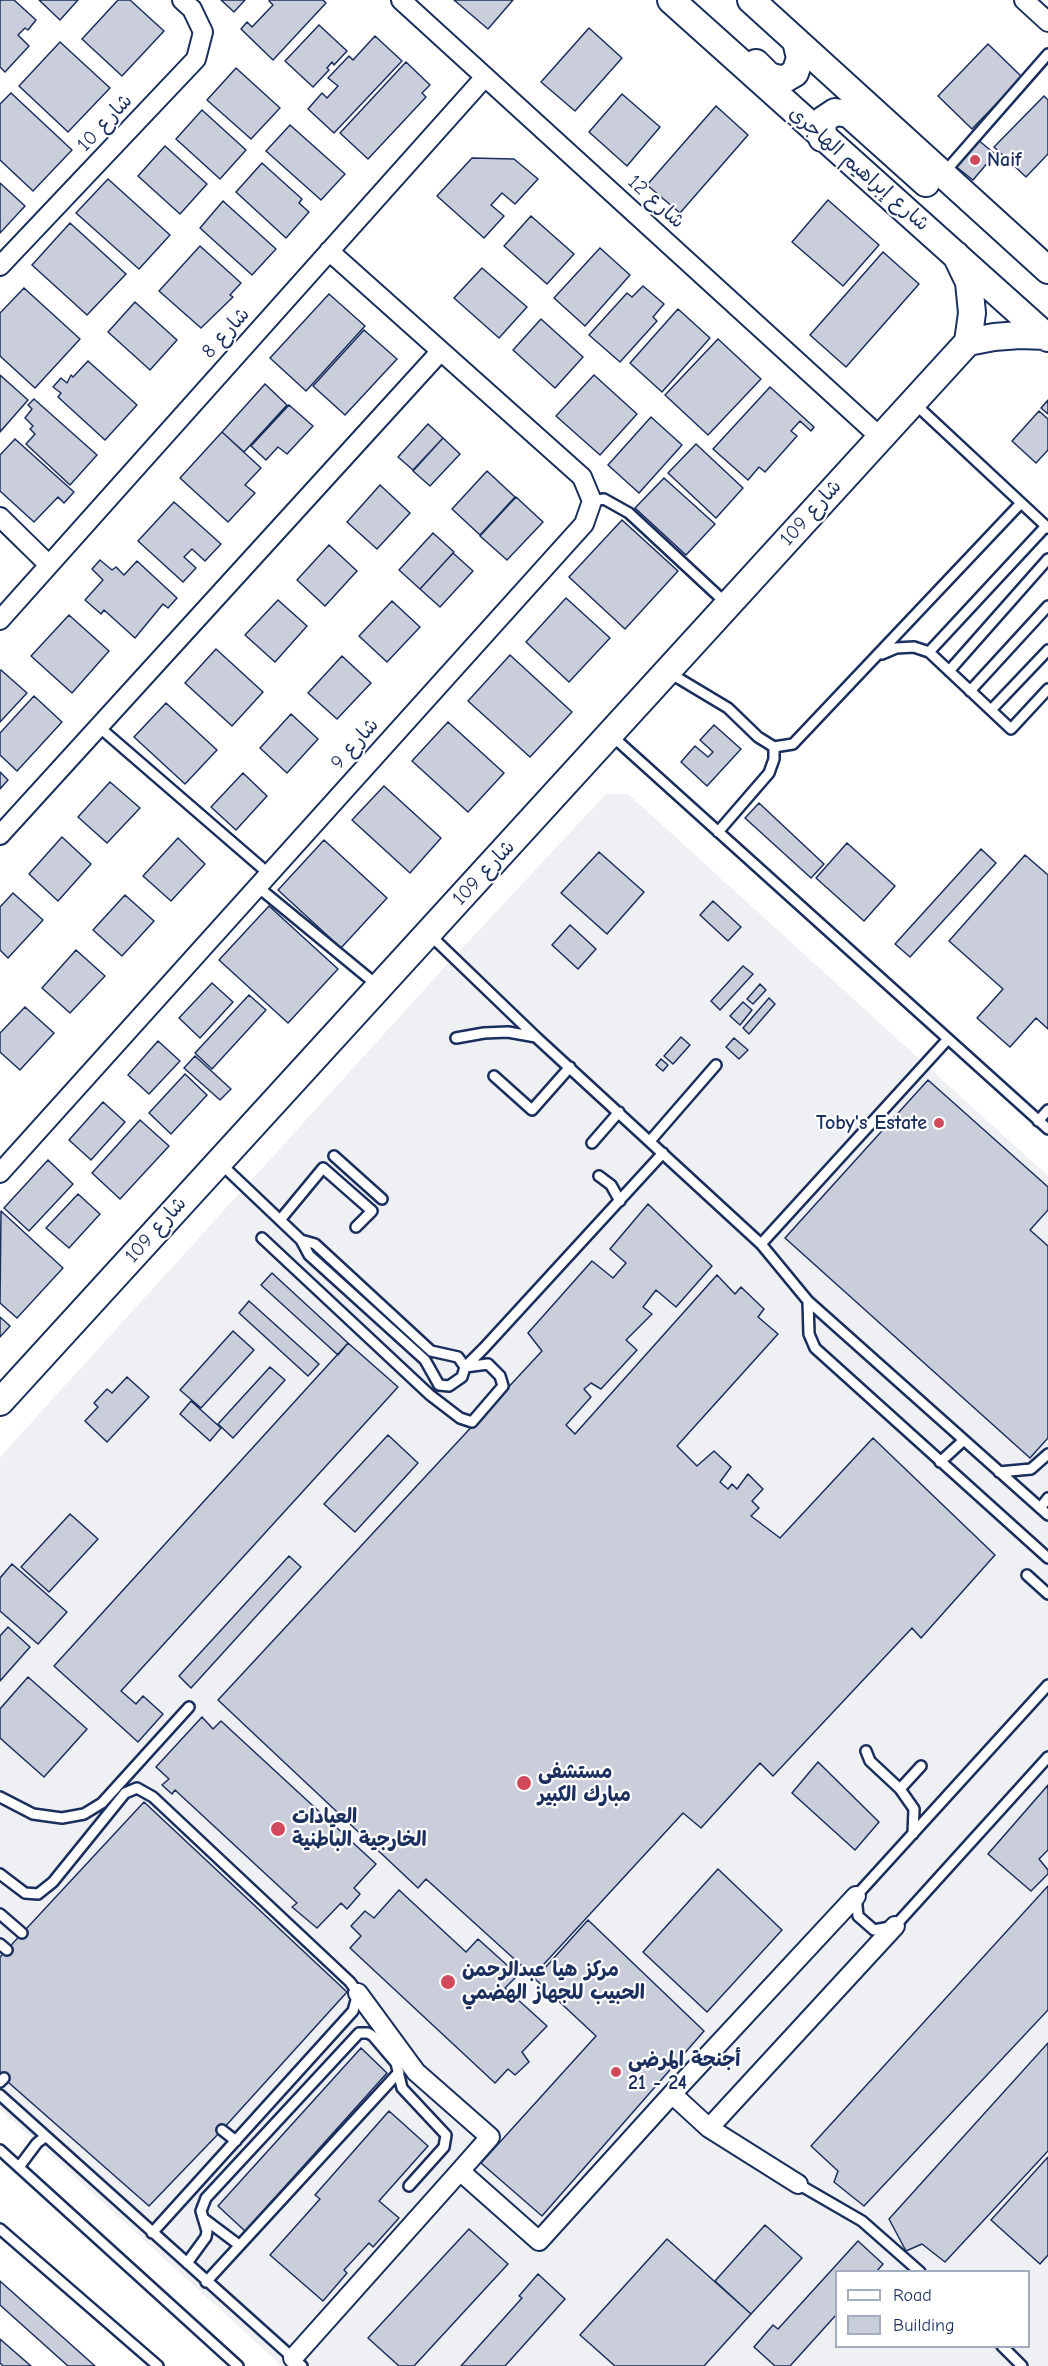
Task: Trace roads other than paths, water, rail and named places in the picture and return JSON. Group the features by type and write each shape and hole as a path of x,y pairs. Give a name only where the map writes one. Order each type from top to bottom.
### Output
{"street":[{"name":"شارع 10","path":"0,266 196,59 203,32 192,9 182,0"},
{"name":"شارع 12","path":"401,0 880,437"},
{"name":"شارع إبراهيم الهاجري","path":"671,0 822,138 1047,337"},
{"path":"692,0 769,76 783,80 795,73 800,58 796,41"},
{"path":"751,0 1048,270"},
{"path":"1024,0 1048,22"},
{"name":"شارع 8","path":"0,620 485,77"},
{"path":"822,138 823,120 835,112 849,114 976,227 1023,247"},
{"path":"329,251 582,477 592,501"},
{"path":"957,255 969,282 972,312 968,342 1020,335 1047,337"},
{"name":"شارع 109","path":"0,1402 968,342"},
{"path":"0,835 440,352"},
{"name":"شارع 9","path":"0,1173 584,524 592,501"},
{"path":"0,517 49,565"},
{"path":"459,2171 539,2241 856,1896"},
{"path":"709,2128 895,1926"},
{"path":"298,2362 490,2137 416,2072 358,1993"},
{"path":"672,2094 709,2128 798,2184"}],"lane":[{"path":"943,174 1048,54"},
{"path":"913,402 1047,526 929,652"},
{"path":"592,501 604,499 629,513 728,604"},
{"path":"667,671 728,708 758,737 774,747 792,744 1021,503"},
{"path":"949,671 1048,559"},
{"path":"970,691 1048,606"},
{"path":"877,656 896,648 914,647 929,652 1011,729 1048,689"},
{"path":"991,710 1048,650"},
{"path":"99,727 379,987"},
{"path":"611,735 1048,1129"},
{"path":"718,832 769,773 774,759 774,747"},
{"path":"428,934 537,1038 761,1244 808,1301 1044,1511 1048,1498"},
{"path":"456,1038 508,1032 537,1038"},
{"path":"761,1244 948,1039"},
{"path":"650,1141 716,1065"},
{"path":"494,1076 532,1110 570,1067"},
{"path":"1038,1121 1048,1110"},
{"path":"592,1143 619,1112"},
{"path":"218,1161 301,1240 309,1255 425,1360 440,1385 449,1386 462,1377 465,1367 663,1153"},
{"path":"334,1156 382,1199"},
{"path":"280,1220 323,1168 372,1211 356,1227"},
{"path":"599,1176 611,1185 620,1201"},
{"path":"262,1238 430,1395 460,1418 472,1422 503,1386 500,1377 488,1364 465,1367"},
{"path":"301,1240 315,1244 431,1351 458,1357 465,1367"},
{"path":"808,1301 809,1334 815,1348 1048,1558"},
{"path":"940,1462 964,1440"},
{"path":"999,1472 1031,1468 1048,1454"},
{"path":"1027,1575 1048,1594"},
{"path":"1048,1685 856,1896 858,1916 874,1930 895,1926 1048,1757"},
{"path":"0,1797 33,1814 62,1818 84,1814 102,1803 189,1707"},
{"path":"866,1751 870,1761 900,1789 914,1809 913,1834"},
{"path":"900,1789 921,1766"},
{"path":"0,1874 25,1893 38,1893 52,1882 125,1793 137,1788 153,1797 350,1982 358,1993 352,2011 152,2233"},
{"path":"0,1914 22,1933"},
{"path":"187,2263 206,2237 202,2205 206,2198 355,2034 363,2032 373,2036 396,2063 400,2083 406,2092 446,2135 444,2147 409,2186"},
{"path":"206,2282 399,2072"},
{"path":"0,2096 298,2362"},
{"path":"222,2130 236,2141"},
{"path":"19,2167 45,2137"},
{"path":"0,2150 237,2366"},
{"path":"798,2184 861,2221 919,2270"},
{"path":"202,2217 239,2246"},
{"path":"0,2229 158,2366"},
{"path":"1004,2348 1022,2366"}],"place":[{"name":"Naif","path":"975,160"},
{"name":"Toby's Estate","path":"939,1123"},
{"name":"مستشفى مبارك الكبير","path":"524,1783"},
{"name":"العيادات الخارجية الباطنية","path":"278,1829"},
{"name":"مركز هيا عبدالرحمن الحبيب للجهاز الهضمي","path":"448,1982"},
{"name":"أجنحة المرضى 21 - 24","path":"616,2072"}]}
